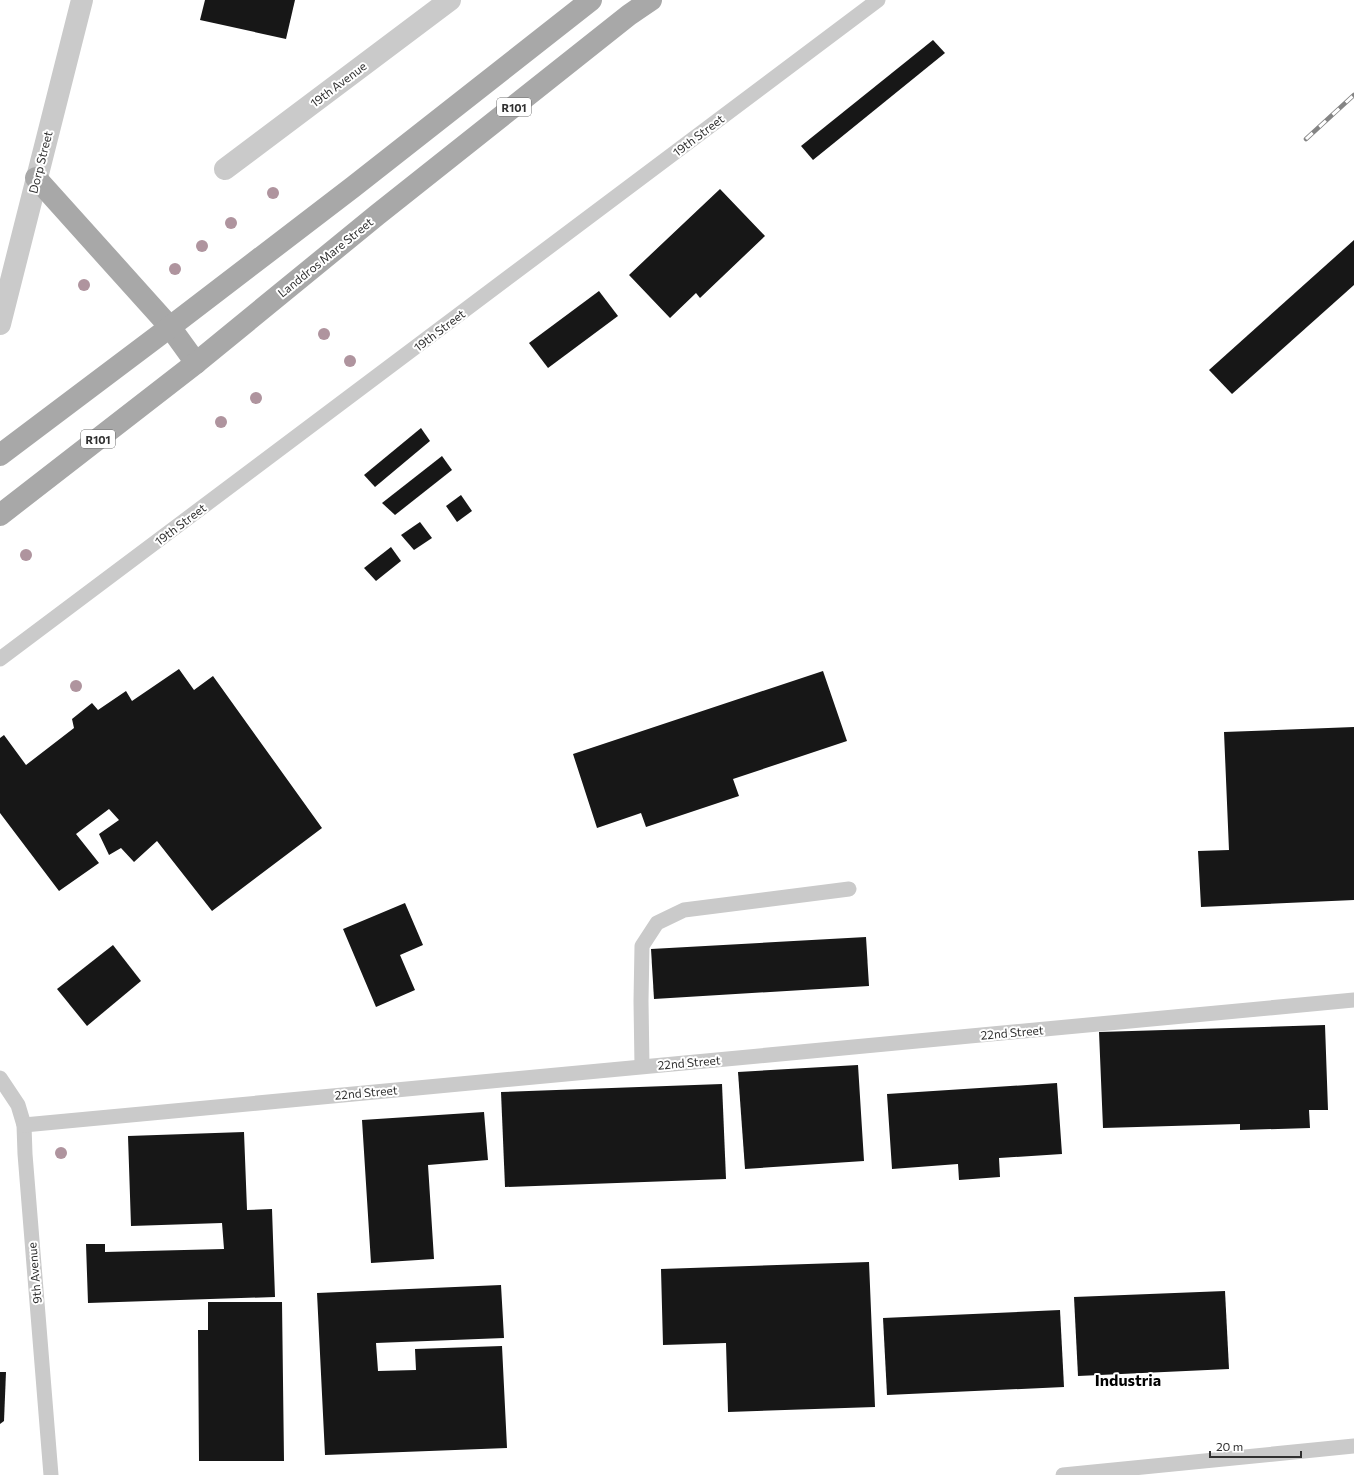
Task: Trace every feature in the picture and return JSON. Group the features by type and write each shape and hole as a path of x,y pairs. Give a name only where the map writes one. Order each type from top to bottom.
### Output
{"main road":[{"path":"0,455 354,187 591,0"},
{"name":"Landdros Mare Street","path":"0,515 196,363 384,210 629,15 651,0"},
{"path":"36,178 170,327 196,363"}],"street":[{"name":"Dorp Street","path":"0,324 82,0"},
{"name":"19th Avenue","path":"225,169 450,0"}],"lane":[{"name":"19th Street","path":"0,659 878,0"},
{"path":"642,1066 642,946 657,923 684,910 849,889"},
{"name":"22nd Street","path":"24,1124 1354,1000"},
{"name":"9th Avenue","path":"0,1078 18,1105 24,1124 25,1154 51,1475"},
{"path":"1063,1475 1128,1472 1354,1446"}],"building":[{"path":"205,0 295,0 286,39 200,20"},
{"path":"933,40 945,53 813,160 801,146"},
{"path":"720,189 765,236 700,298 696,293 670,318 629,275"},
{"path":"1354,240 1354,285 1232,394 1209,370"},
{"path":"599,291 618,316 548,368 529,343"},
{"path":"421,428 430,441 375,487 364,475"},
{"path":"442,456 452,470 395,515 382,503"},
{"path":"461,495 472,511 457,522 446,506"},
{"path":"420,522 432,538 414,550 401,535"},
{"path":"391,547 401,561 376,581 364,568"},
{"path":"179,669 194,690 213,676 322,828 212,911 157,841 134,862 121,848 109,855 99,834 119,820 109,809 76,834 99,863 59,891 0,813 0,738 4,735 26,765 74,728 72,719 92,703 98,710 126,691 132,701"},
{"path":"823,671 847,741 733,779 739,796 646,827 641,813 597,828 573,754"},
{"path":"1354,727 1354,900 1201,907 1198,851 1229,850 1224,732"},
{"path":"405,903 423,945 400,955 415,990 376,1007 343,929"},
{"path":"866,937 869,986 654,999 651,949"},
{"path":"113,945 141,981 87,1026 57,989"},
{"path":"1325,1025 1328,1110 1309,1110 1310,1128 1240,1130 1240,1124 1103,1128 1099,1032"},
{"path":"858,1065 864,1161 745,1169 738,1072"},
{"path":"1057,1083 1062,1154 999,1158 1000,1177 959,1180 958,1164 892,1169 887,1094"},
{"path":"722,1084 726,1179 505,1187 501,1092"},
{"path":"484,1112 488,1160 428,1165 434,1259 371,1263 362,1120"},
{"path":"244,1132 247,1210 272,1209 275,1297 88,1303 86,1244 105,1244 105,1252 224,1249 222,1223 131,1226 128,1136"},
{"path":"869,1262 875,1407 728,1412 726,1343 663,1345 661,1269"},
{"path":"501,1285 504,1338 376,1343 378,1371 416,1370 415,1349 502,1346 507,1448 325,1455 317,1293"},
{"path":"1225,1291 1229,1369 1078,1376 1074,1297"},
{"path":"208,1302 282,1302 284,1461 199,1461 198,1330 208,1330"},
{"path":"1060,1310 1064,1387 887,1395 883,1318"},
{"path":"0,1372 6,1372 4,1421 0,1424"}],"railway":[{"path":"1306,139 1354,95"}],"district":[{"name":"Industria","path":"1128,1379"}]}
